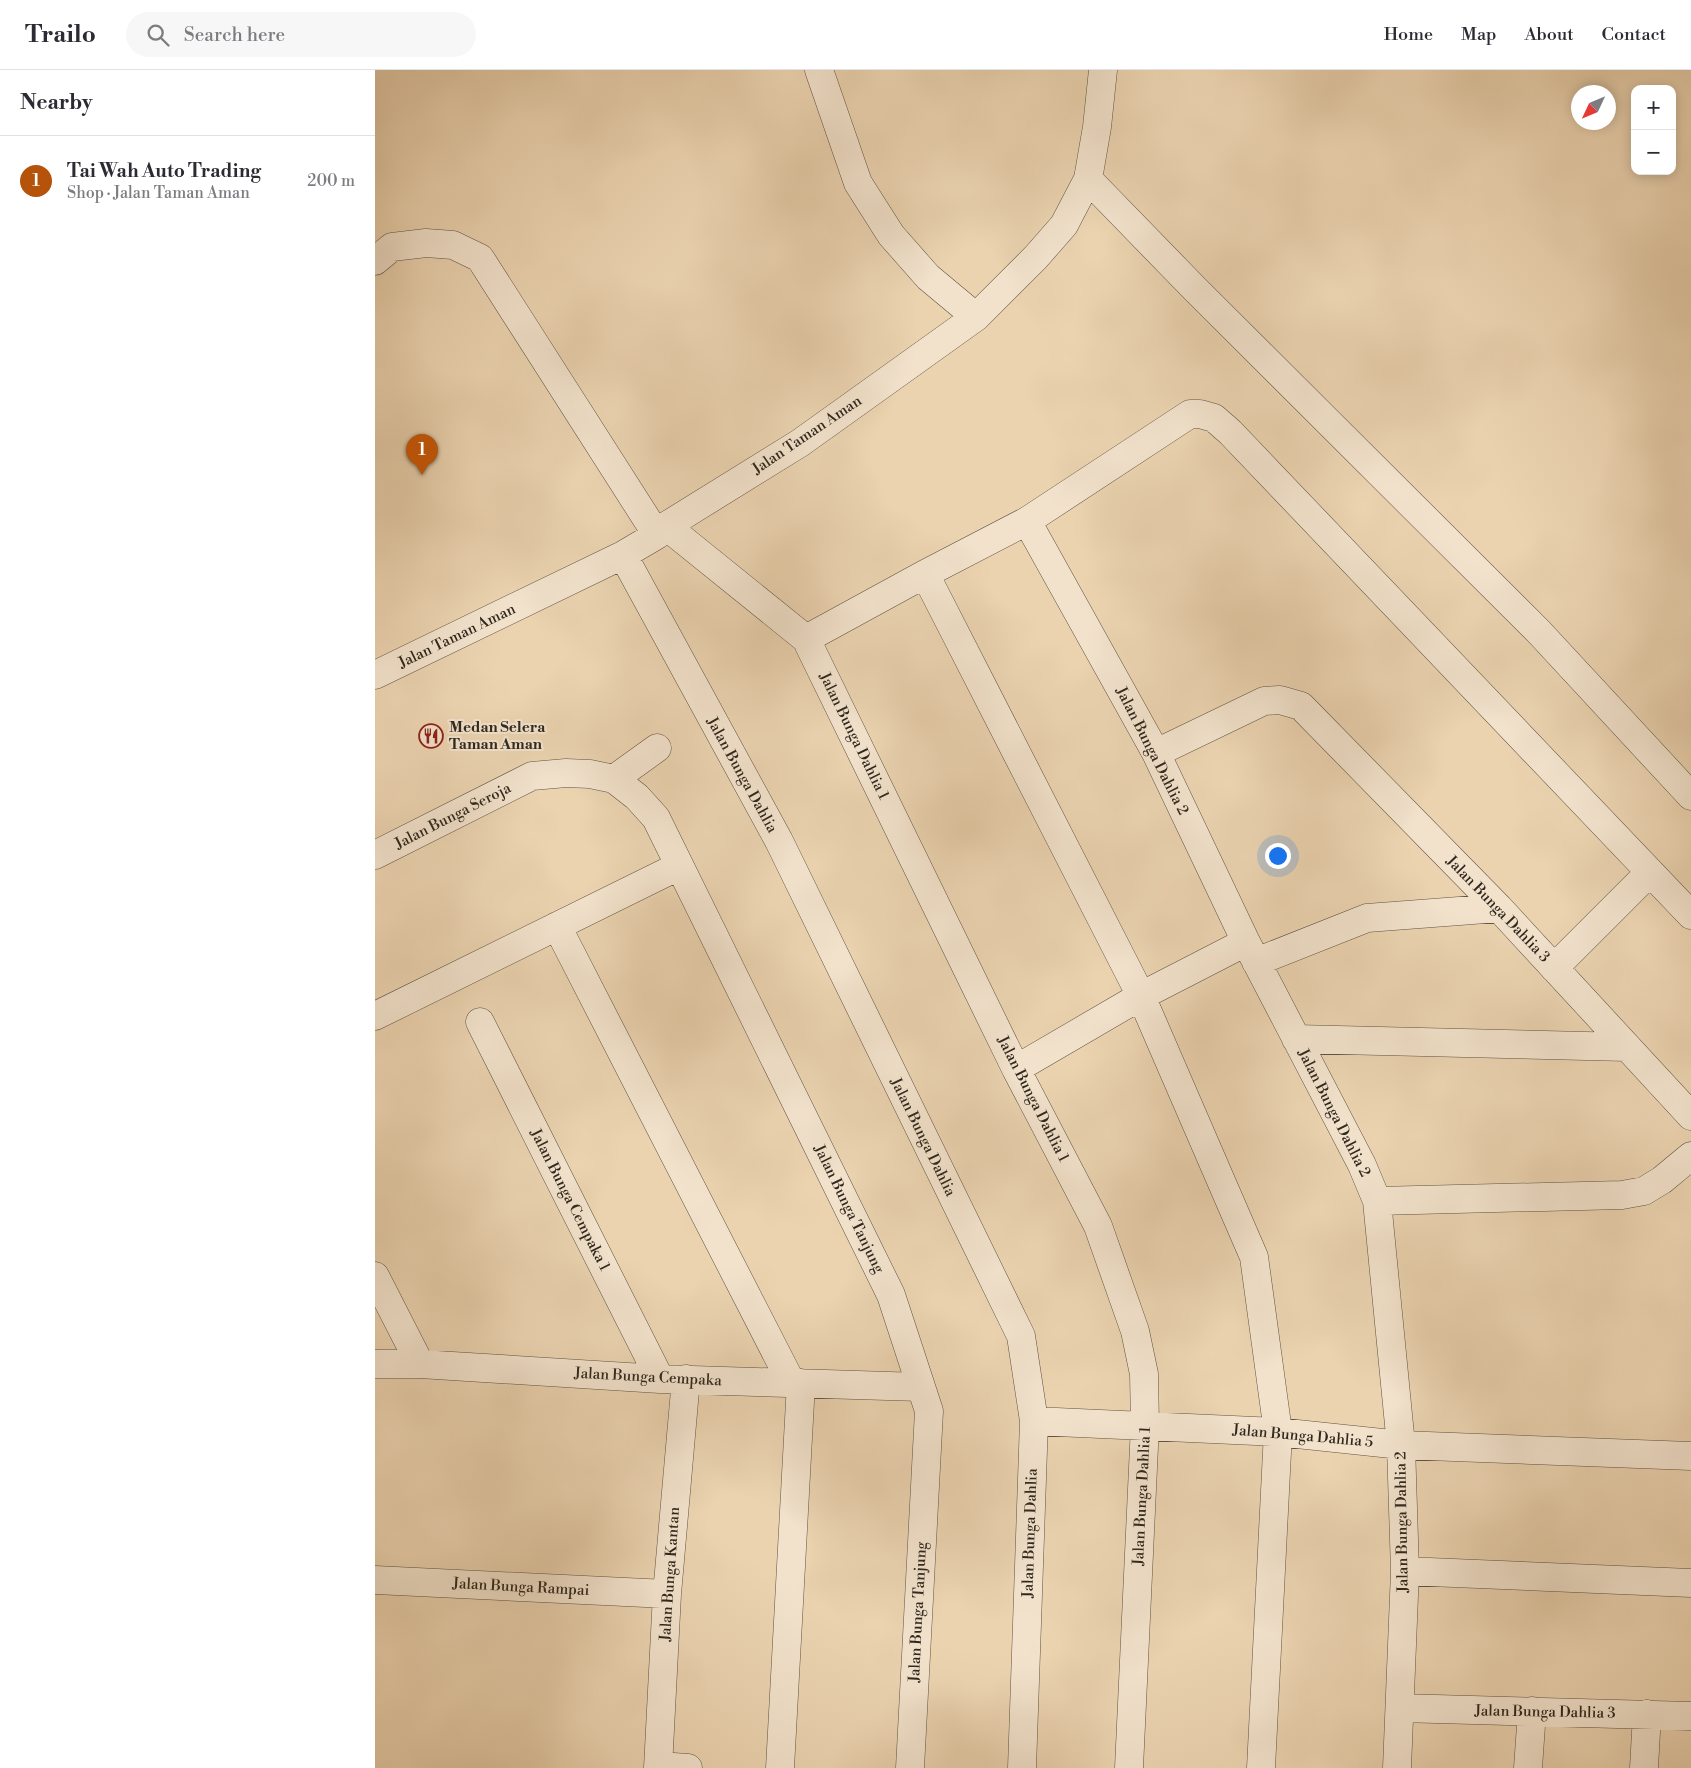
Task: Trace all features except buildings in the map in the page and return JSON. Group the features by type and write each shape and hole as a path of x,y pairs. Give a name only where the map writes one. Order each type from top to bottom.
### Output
{"street":[{"path":"819,70 859,183 891,235 928,277 976,317"},
{"name":"Jalan Taman Aman","path":"375,675 623,555 800,443 976,317 1036,257 1064,225 1089,179 1103,70"},
{"path":"1089,179 1195,289 1539,632 1691,796"},
{"name":"Jalan Bunga Dahlia 1","path":"375,262 391,247 427,243 453,245 480,258 661,530 807,639 1016,1068 1098,1226 1135,1331 1144,1374 1145,1425 1129,1768"},
{"path":"807,639 925,574 1027,522 1190,414 1200,414 1214,418 1313,516 1691,915"},
{"name":"Jalan Bunga Dahlia 2","path":"1027,522 1156,753 1251,952 1362,1165 1377,1201 1401,1444 1405,1571 1397,1768"},
{"name":"Jalan Bunga Dahlia","path":"623,555 779,841 1021,1336 1034,1421 1022,1768"},
{"path":"925,574 1141,996 1254,1257 1278,1432 1261,1768"},
{"name":"Jalan Bunga Dahlia 3","path":"1156,753 1263,701 1280,700 1301,706 1499,908 1691,1116"},
{"path":"614,779 657,748"},
{"name":"Jalan Bunga Tanjung","path":"532,776 574,773 614,779 637,797 655,818 891,1295 929,1410 910,1768"},
{"name":"Jalan Bunga Seroja","path":"375,855 532,776"},
{"path":"375,1016 679,866"},
{"path":"1554,968 1650,872"},
{"path":"1016,1068 1141,996 1251,952 1367,918 1499,908"},
{"path":"557,926 796,1382 780,1768"},
{"name":"Jalan Bunga Cempaka 1","path":"480,1022 673,1379"},
{"path":"1296,1039 1627,1047"},
{"path":"1377,1201 1622,1195 1644,1191 1662,1180 1691,1156"},
{"path":"375,1276 420,1364"},
{"name":"Jalan Bunga Cempaka","path":"375,1364 420,1364 673,1379 921,1386"},
{"name":"Jalan Bunga Kantan","path":"658,1767 667,1594 673,1379"},
{"name":"Jalan Bunga Dahlia 5","path":"1034,1421 1278,1432 1401,1444 1691,1456"},
{"path":"1405,1571 1691,1583"},
{"name":"Jalan Bunga Rampai","path":"375,1580 667,1594"},
{"name":"Jalan Bunga Dahlia 3","path":"1400,1708 1691,1716"},
{"path":"1528,1768 1532,1711"},
{"path":"1644,1768 1647,1714"},
{"path":"658,1767 688,1768"}],"place":[{"name":"Tai Wah Auto Trading","path":"422,475"},
{"name":"Medan Selera Taman Aman","path":"431,736"}]}
